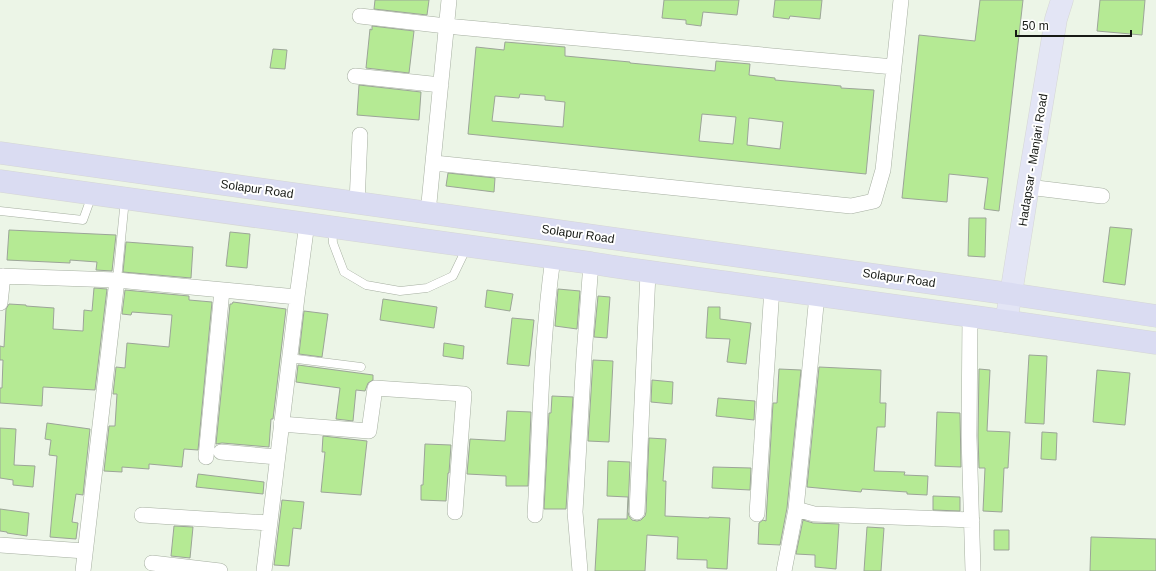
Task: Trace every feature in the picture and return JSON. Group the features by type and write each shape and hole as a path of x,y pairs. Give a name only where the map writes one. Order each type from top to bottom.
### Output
{"highway":[{"name":"Solapur Road","path":"0,153 1011,294 1156,316"},
{"path":"0,181 1156,343"}],"main road":[{"name":"Hadapsar - Manjari Road","path":"1006,321 1056,19 1062,0"}],"street":[{"path":"428,213 449,0"},
{"path":"434,163 851,206 874,201 883,170 901,0"},
{"path":"360,16 446,26 894,67"},
{"path":"355,76 441,85"},
{"path":"357,203 360,135"},
{"path":"1028,187 1102,196"},
{"path":"264,571 289,358 307,223"},
{"path":"535,515 544,350 550,280 554,258"},
{"path":"580,571 575,512 591,263"},
{"path":"637,512 648,273"},
{"path":"0,303 2,276 117,280 297,297"},
{"path":"83,571 117,280"},
{"path":"757,514 772,288"},
{"path":"206,457 222,290"},
{"path":"784,571 796,509 817,295"},
{"path":"970,316 969,436 973,571"},
{"path":"281,424 369,431 375,388 464,394 455,512"},
{"path":"221,452 277,457"},
{"path":"796,509 814,514 972,520"},
{"path":"142,515 269,523"},
{"path":"0,545 85,551"},
{"path":"152,563 220,571"}],"lane":[{"path":"0,211 83,220 92,194"},
{"path":"117,280 125,198"},
{"path":"332,227 333,243 344,272 366,285 400,292 427,288 452,276 467,246"},
{"path":"289,358 361,367"}],"building":[{"path":"375,0 429,0 427,15 374,9"},
{"path":"664,0 739,0 737,15 703,12 701,26 686,24 686,20 662,18"},
{"path":"775,0 822,0 820,19 790,16 789,19 773,17"},
{"path":"980,0 1023,0 999,211 984,209 988,178 949,174 947,202 902,198 919,35 975,41"},
{"path":"1100,0 1145,0 1142,35 1097,31"},
{"path":"372,26 414,31 409,73 366,68 370,29 372,30"},
{"path":"505,42 565,47 565,56 715,71 716,61 750,64 749,75 775,78 775,80 841,86 841,88 874,90 866,174 468,134 476,47 504,50","holes":["520,94 545,96 545,100 565,102 563,127 492,121 495,96 519,98","702,114 736,117 733,144 699,141","749,118 783,122 780,149 747,145"]},
{"path":"273,49 287,50 285,69 270,68"},
{"path":"359,85 421,92 419,120 357,115"},
{"path":"448,173 495,178 494,192 446,186"},
{"path":"969,218 986,218 985,257 968,256"},
{"path":"1110,227 1132,229 1125,285 1103,282"},
{"path":"9,230 116,235 112,271 96,270 97,262 70,260 70,263 7,260"},
{"path":"230,232 250,234 247,268 226,266"},
{"path":"126,242 193,247 191,278 123,272"},
{"path":"94,288 107,289 95,390 43,387 42,406 0,403 3,360 0,360 0,346 4,347 6,309 9,304 54,308 53,329 83,331 84,310 92,311"},
{"path":"558,289 580,291 577,329 555,326"},
{"path":"125,290 189,296 189,300 212,302 198,450 184,449 182,467 149,464 149,469 122,467 122,472 104,471 109,426 115,426 117,394 113,394 116,367 125,368 127,343 169,347 172,315 132,312 131,315 122,314"},
{"path":"487,290 513,294 510,311 485,307"},
{"path":"598,296 610,297 607,338 594,337"},
{"path":"383,299 437,307 434,328 380,320"},
{"path":"233,302 286,309 273,419 271,419 269,447 222,443 216,444 230,304"},
{"path":"708,307 720,307 720,319 751,323 746,364 727,362 730,339 706,338"},
{"path":"304,311 328,314 322,357 299,354"},
{"path":"512,318 534,320 529,366 507,364"},
{"path":"444,343 464,346 463,359 443,356"},
{"path":"1029,355 1047,356 1044,424 1025,423"},
{"path":"593,360 613,361 609,442 588,441"},
{"path":"298,365 373,375 373,380 368,383 365,391 356,390 353,421 336,419 340,388 296,382"},
{"path":"819,367 881,370 880,403 886,403 885,427 877,427 874,471 905,472 904,475 928,476 927,495 862,489 861,492 807,487"},
{"path":"779,369 801,370 787,508 780,545 758,544 759,523 763,520 766,521 773,403 777,403"},
{"path":"979,369 990,370 987,431 1010,432 1008,468 1004,468 1002,512 983,511 985,468 979,468"},
{"path":"1097,370 1130,373 1125,425 1093,422"},
{"path":"652,380 673,382 672,404 651,402"},
{"path":"552,396 573,397 566,509 544,509 549,413 551,413"},
{"path":"718,398 755,401 754,420 716,416"},
{"path":"507,411 531,412 528,486 506,486 506,476 467,474 470,439 505,441"},
{"path":"937,412 960,413 961,467 935,466"},
{"path":"47,423 90,429 83,495 76,494 72,522 78,523 76,539 50,537 57,456 49,455 51,440 45,439"},
{"path":"0,428 16,429 14,465 35,466 33,487 13,485 13,480 0,478"},
{"path":"1042,432 1057,433 1056,460 1041,459"},
{"path":"323,436 367,441 361,495 321,492 325,452 322,452"},
{"path":"649,438 666,439 663,481 666,481 665,516 730,518 727,569 707,568 707,560 677,559 678,537 647,535 645,571 595,571 598,519 627,519 628,497 607,496 608,461 630,462 628,512 632,520 641,520 645,516 646,512"},
{"path":"425,444 451,445 446,501 421,500"},
{"path":"713,467 751,468 750,490 712,488"},
{"path":"198,474 264,482 263,494 196,487"},
{"path":"933,496 960,497 960,511 933,510"},
{"path":"282,500 304,502 301,529 293,528 289,566 274,565"},
{"path":"0,509 29,513 27,536 0,531"},
{"path":"803,520 813,523 839,524 836,569 815,567 815,555 796,554"},
{"path":"174,526 193,527 190,558 171,556"},
{"path":"867,527 884,528 881,571 864,571"},
{"path":"994,530 1009,530 1009,550 994,550"},
{"path":"1091,537 1156,539 1156,571 1090,571"}]}
